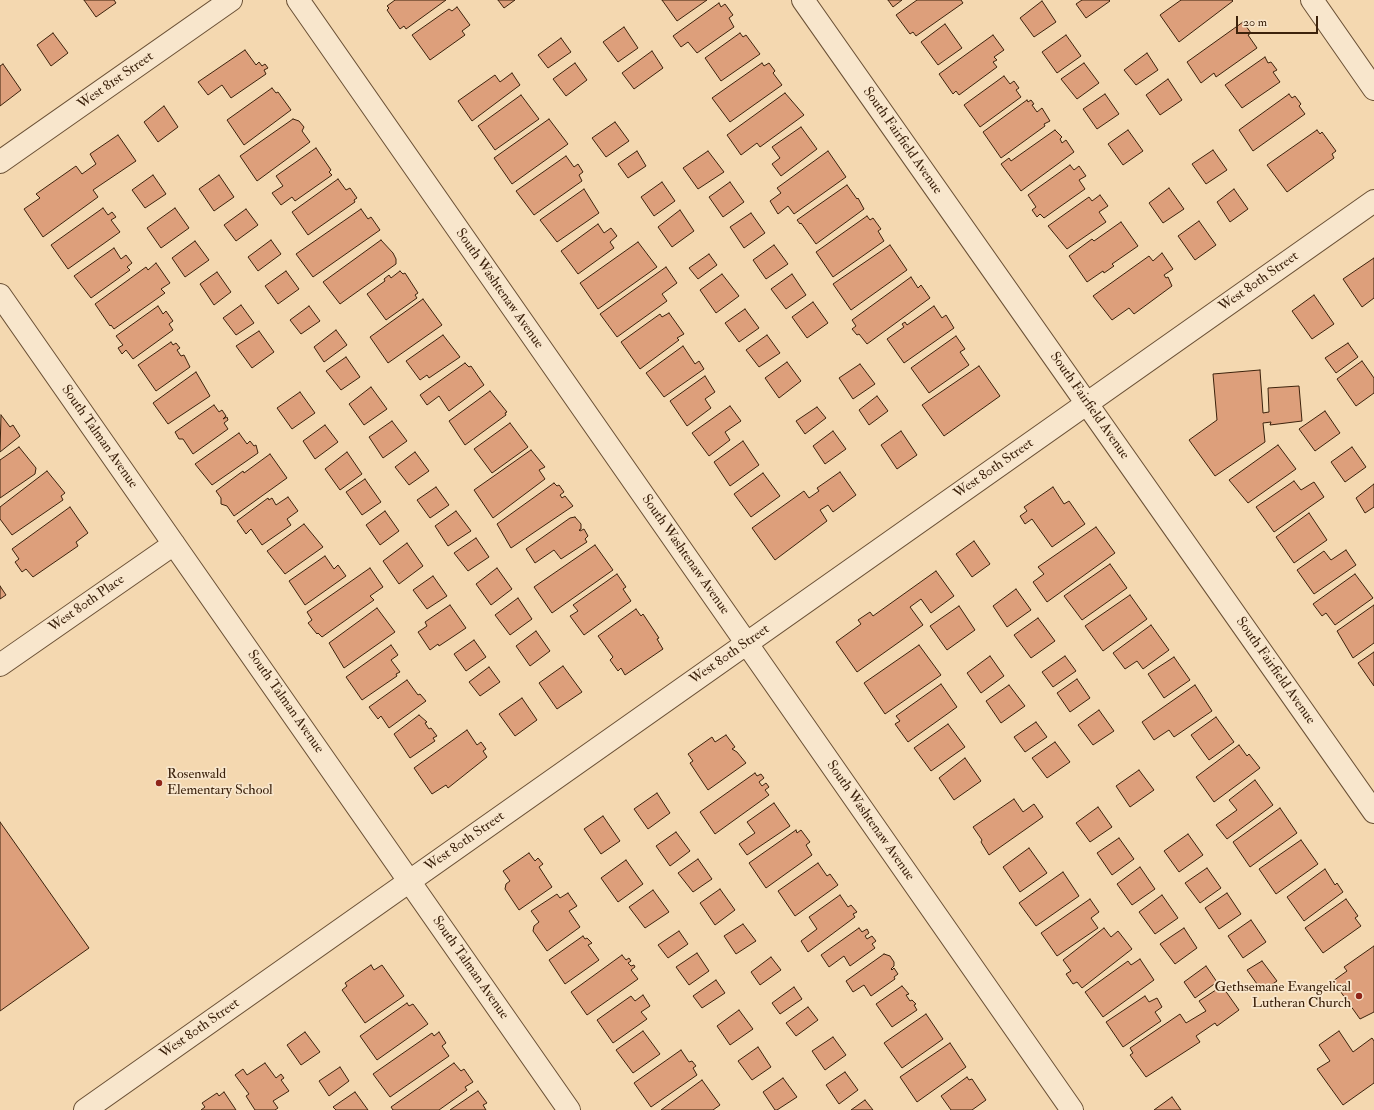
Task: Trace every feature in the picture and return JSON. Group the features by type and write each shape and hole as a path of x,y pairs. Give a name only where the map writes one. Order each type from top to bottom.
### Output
{"street":[{"name":"West 81st Street","path":"0,162 231,0"},
{"name":"South Washtenaw Avenue","path":"298,0 1072,1110"},
{"name":"South Fairfield Avenue","path":"803,0 1374,812"},
{"path":"1312,0 1374,89"},
{"name":"West 80th Street","path":"85,1110 1374,201"},
{"name":"South Talman Avenue","path":"0,295 569,1110"},
{"name":"West 80th Place","path":"0,665 174,544"}],"building":[{"path":"84,0 114,0 116,3 96,17"},
{"path":"395,0 446,0 406,29 404,26 400,29 387,10 389,8 387,6"},
{"path":"498,0 515,0 504,8"},
{"path":"662,0 707,0 677,21"},
{"path":"888,0 902,0 893,7"},
{"path":"917,0 961,0 963,3 916,36 913,32 910,34 896,15"},
{"path":"1082,0 1110,1 1086,18 1076,4"},
{"path":"1181,0 1233,1 1179,42 1160,15"},
{"path":"1042,1 1056,22 1034,37 1020,18"},
{"path":"719,3 721,7 725,4 733,15 729,18 734,27 697,53 688,42 681,47 673,36"},
{"path":"457,7 470,25 462,31 465,35 430,60 412,35 449,9 452,11"},
{"path":"1243,22 1251,33 1248,35 1257,48 1216,77 1214,73 1201,83 1187,62"},
{"path":"945,24 962,48 938,65 921,42"},
{"path":"624,27 638,48 618,62 603,42"},
{"path":"53,33 68,53 51,66 37,45"},
{"path":"740,33 743,37 746,35 760,54 721,81 705,58"},
{"path":"993,35 1004,50 994,57 997,60 993,62 997,67 959,95 956,91 953,94 939,74"},
{"path":"1066,35 1081,56 1057,73 1042,52"},
{"path":"561,38 571,52 548,68 538,55"},
{"path":"245,50 256,65 259,62 262,66 265,64 268,68 264,70 266,74 231,98 222,85 208,95 198,82"},
{"path":"652,51 663,68 634,89 622,73"},
{"path":"1147,53 1158,70 1136,85 1124,70"},
{"path":"1265,57 1268,63 1271,62 1277,70 1273,72 1280,82 1242,108 1225,85"},
{"path":"575,63 587,80 566,96 553,79"},
{"path":"762,63 764,66 769,63 775,71 773,73 782,85 730,122 712,98"},
{"path":"1084,63 1099,83 1077,99 1061,79"},
{"path":"3,64 21,90 0,106 0,66"},
{"path":"512,73 520,85 472,121 458,101 495,75 500,82"},
{"path":"1004,76 1010,84 1014,81 1019,88 1016,90 1021,97 980,127 964,105"},
{"path":"1168,79 1182,100 1160,115 1146,95"},
{"path":"272,88 276,93 278,92 291,110 244,145 227,120"},
{"path":"785,93 804,115 760,147 757,143 741,155 727,135"},
{"path":"1105,94 1119,114 1097,129 1083,109"},
{"path":"1289,94 1292,98 1295,96 1301,104 1299,106 1305,114 1253,151 1239,130"},
{"path":"521,95 539,119 495,150 478,126"},
{"path":"1027,100 1028,102 1031,100 1034,104 1032,105 1037,112 1042,108 1050,121 1044,124 1045,126 1001,158 983,132"},
{"path":"164,106 178,127 158,142 144,122"},
{"path":"293,119 299,121 304,127 302,131 310,142 257,181 240,156"},
{"path":"549,119 568,144 512,184 494,158"},
{"path":"615,122 629,141 606,157 592,138"},
{"path":"801,127 817,149 781,176 772,164 780,158 772,147"},
{"path":"1055,130 1062,137 1060,139 1062,143 1066,140 1074,152 1021,191 1001,164 1009,158 1011,161"},
{"path":"1128,130 1143,151 1123,165 1108,144"},
{"path":"1317,130 1320,134 1322,132 1336,151 1332,154 1334,158 1287,192 1267,165"},
{"path":"118,135 136,161 93,190 98,197 43,237 24,209 40,198 36,194 76,166 82,174 96,164 90,154"},
{"path":"316,148 331,170 329,172 332,175 295,201 292,197 281,205 272,193 283,186 276,176"},
{"path":"1213,150 1227,170 1206,184 1192,164"},
{"path":"637,151 646,166 628,178 618,164"},
{"path":"708,151 724,172 698,189 683,168"},
{"path":"828,151 846,177 794,214 788,206 778,214 770,201 781,193 777,188"},
{"path":"566,156 574,167 578,164 583,172 579,175 582,181 534,215 516,191"},
{"path":"1070,165 1074,170 1079,166 1086,176 1079,180 1085,189 1044,218 1040,214 1037,217 1032,210 1036,207 1028,195"},
{"path":"153,175 166,194 145,208 132,190"},
{"path":"219,175 234,197 214,211 199,189"},
{"path":"338,179 346,190 350,188 357,198 354,200 355,202 308,235 292,212"},
{"path":"662,182 675,201 654,216 641,197"},
{"path":"730,182 744,202 723,217 709,197"},
{"path":"847,185 857,199 858,198 864,209 816,244 801,223 800,224 797,220"},
{"path":"1169,188 1184,209 1163,223 1149,203"},
{"path":"584,189 599,213 557,242 540,220"},
{"path":"1234,189 1248,209 1230,222 1217,202"},
{"path":"1100,195 1108,206 1099,212 1106,222 1067,249 1048,226 1089,197 1092,201"},
{"path":"103,208 108,215 112,212 116,217 111,220 120,232 68,269 51,245"},
{"path":"175,208 189,228 161,248 147,228"},
{"path":"246,209 258,225 236,241 224,225"},
{"path":"361,209 368,219 371,217 380,230 313,277 296,254"},
{"path":"680,210 694,231 672,247 658,227"},
{"path":"751,213 765,233 744,248 730,227"},
{"path":"867,216 870,220 873,218 881,229 878,231 884,241 833,277 816,252"},
{"path":"1199,221 1216,245 1195,260 1178,236"},
{"path":"1121,222 1138,246 1112,264 1114,266 1104,273 1103,271 1087,282 1069,256 1092,239 1094,241"},
{"path":"598,224 604,233 611,228 617,236 610,242 614,248 578,274 561,251"},
{"path":"271,240 281,254 258,271 248,257"},
{"path":"381,240 393,253 396,259 396,264 340,304 323,282"},
{"path":"195,241 209,260 185,277 172,258"},
{"path":"638,242 657,267 598,309 580,283"},
{"path":"774,245 788,264 766,279 753,260"},
{"path":"890,245 907,270 851,310 833,284"},
{"path":"114,248 121,259 126,255 132,263 127,267 130,270 91,298 74,276"},
{"path":"1162,253 1173,269 1164,275 1166,278 1168,277 1172,286 1134,314 1129,308 1112,320 1093,296 1149,256 1153,261"},
{"path":"709,254 717,265 698,279 689,268"},
{"path":"1374,258 1374,298 1362,307 1343,279"},
{"path":"156,263 170,283 161,289 165,293 114,329 111,325 110,326 95,304 146,267 148,270"},
{"path":"666,267 677,283 662,294 667,301 617,337 600,314"},
{"path":"286,271 299,289 278,304 265,286"},
{"path":"400,271 403,274 405,273 418,293 415,295 417,298 386,320 367,294 385,281 384,279 389,275 391,278"},
{"path":"217,272 231,292 214,305 200,284"},
{"path":"722,274 739,296 716,313 700,290"},
{"path":"792,274 806,295 786,309 771,289"},
{"path":"911,277 918,288 921,285 930,298 867,344 859,334 857,335 852,329 856,326 852,320"},
{"path":"1314,295 1334,324 1312,339 1292,311"},
{"path":"423,299 442,325 388,363 370,337"},
{"path":"813,302 828,323 807,338 792,317"},
{"path":"241,305 254,323 236,335 223,318"},
{"path":"158,306 163,314 166,311 173,321 169,324 173,330 133,359 126,350 122,354 118,348 123,345 116,336"},
{"path":"309,306 320,321 301,334 290,320"},
{"path":"934,306 942,318 946,315 954,328 904,363 887,339 904,327 902,324 905,322 907,325"},
{"path":"745,309 759,328 739,342 725,323"},
{"path":"669,313 684,334 677,338 679,340 640,369 621,342 660,314 662,317"},
{"path":"336,330 347,345 324,362 314,347"},
{"path":"259,331 274,352 252,368 236,346"},
{"path":"443,335 460,357 429,378 427,375 420,380 406,361"},
{"path":"767,335 780,353 759,367 746,350"},
{"path":"956,336 965,349 960,352 969,365 929,393 911,368"},
{"path":"171,342 173,345 176,343 180,348 177,350 181,356 184,355 190,367 156,391 138,365"},
{"path":"1348,343 1358,357 1336,373 1325,358"},
{"path":"683,346 695,364 699,361 704,369 664,397 646,373"},
{"path":"346,357 360,377 341,390 326,371"},
{"path":"1362,361 1374,378 1374,393 1356,406 1337,379"},
{"path":"787,362 801,381 779,398 765,378"},
{"path":"465,363 469,367 471,366 484,385 449,411 439,396 427,405 420,395"},
{"path":"860,364 875,384 853,399 839,378"},
{"path":"979,366 1000,396 944,436 922,405"},
{"path":"1260,370 1263,413 1269,412 1268,388 1299,386 1302,421 1270,425 1271,422 1263,423 1265,442 1215,476 1189,440 1217,420 1213,374"},
{"path":"196,372 210,396 168,424 153,403"},
{"path":"705,376 715,392 705,399 711,408 687,426 670,401"},
{"path":"371,387 387,409 364,425 349,404"},
{"path":"490,391 507,412 505,413 506,415 465,445 449,421"},
{"path":"300,392 315,413 292,429 277,408"},
{"path":"877,396 888,411 869,425 859,410"},
{"path":"214,405 219,412 222,410 226,416 223,419 227,417 228,420 224,423 228,429 193,454 183,439 179,439 175,432"},
{"path":"730,406 741,421 725,432 730,440 709,456 692,433"},
{"path":"817,407 826,418 805,434 796,421"},
{"path":"1325,411 1340,433 1315,451 1299,429"},
{"path":"1,415 10,427 13,425 20,436 0,452"},
{"path":"392,421 407,441 383,458 369,437"},
{"path":"510,423 528,447 492,473 474,449"},
{"path":"325,425 338,442 315,459 303,441"},
{"path":"833,431 846,449 825,464 813,446"},
{"path":"901,431 917,455 897,469 881,445"},
{"path":"239,433 247,444 250,441 254,446 256,445 258,453 212,485 195,464"},
{"path":"743,441 759,465 730,486 714,462"},
{"path":"1278,445 1296,469 1248,503 1229,480"},
{"path":"19,447 36,468 35,474 0,498 0,460"},
{"path":"1352,447 1366,467 1345,482 1331,462"},
{"path":"531,450 545,467 539,470 545,479 493,518 474,490"},
{"path":"347,452 362,474 340,490 325,469"},
{"path":"415,452 429,471 409,485 395,467"},
{"path":"270,454 287,478 234,516 227,506 221,504 221,498 216,491 243,471 244,473"},
{"path":"47,471 65,493 61,496 63,500 12,535 0,519 0,507"},
{"path":"840,472 856,495 833,512 828,505 820,510 827,521 775,560 752,528 804,491 809,498 819,491 817,488"},
{"path":"763,473 780,496 751,517 734,494"},
{"path":"365,479 381,502 362,515 346,492"},
{"path":"1294,481 1301,490 1314,482 1324,497 1274,532 1256,507"},
{"path":"554,483 557,486 559,485 564,492 560,495 562,498 565,496 573,506 511,548 497,524"},
{"path":"1374,484 1374,507 1365,513 1356,498"},
{"path":"436,487 449,505 430,518 417,500"},
{"path":"1053,487 1064,504 1069,501 1085,524 1052,547 1032,519 1025,524 1020,516 1027,511 1024,507"},
{"path":"288,497 298,511 287,519 291,525 262,545 251,529 246,534 237,521 268,498 269,500 272,498 276,505"},
{"path":"70,507 88,533 76,542 78,546 33,577 26,569 22,572 15,562 19,559 12,549"},
{"path":"385,511 399,531 380,545 366,525"},
{"path":"456,511 471,531 448,546 435,526"},
{"path":"1309,513 1327,540 1294,563 1276,537"},
{"path":"575,517 581,524 581,529 579,530 584,529 588,536 585,539 587,542 561,559 554,550 535,563 526,549 570,518"},
{"path":"304,524 323,547 285,574 267,551"},
{"path":"1096,527 1115,553 1047,602 1033,582 1044,574 1038,567"},
{"path":"476,538 489,557 468,571 454,553"},
{"path":"974,541 990,564 972,577 956,554"},
{"path":"407,543 423,566 399,584 383,561"},
{"path":"595,545 613,570 552,613 534,587"},
{"path":"1346,550 1356,565 1314,594 1297,570 1324,551 1331,560"},
{"path":"325,556 334,569 338,565 346,576 305,605 289,581"},
{"path":"1110,564 1127,588 1082,620 1064,596"},
{"path":"370,568 383,587 370,596 374,600 322,637 318,633 317,634 308,623 312,620 307,612"},
{"path":"497,568 512,589 491,605 476,584"},
{"path":"936,571 954,596 931,613 921,599 910,607 923,625 857,672 836,642 861,624 858,620 870,612 873,616"},
{"path":"617,574 626,587 623,589 631,601 584,635 570,616 578,611 573,605"},
{"path":"1355,574 1373,598 1335,625 1326,613 1322,616 1313,604"},
{"path":"433,576 447,596 427,609 413,590"},
{"path":"0,586 6,595 0,599"},
{"path":"1016,589 1031,610 1007,627 993,606"},
{"path":"1130,595 1147,619 1103,651 1085,626"},
{"path":"518,598 532,619 510,635 495,615"},
{"path":"450,605 466,628 439,646 438,644 430,650 418,632 427,626 425,622"},
{"path":"1374,605 1374,643 1353,658 1337,631"},
{"path":"959,606 975,630 947,650 930,626"},
{"path":"377,608 395,632 344,668 329,643"},
{"path":"636,609 641,616 643,614 659,638 657,639 663,649 625,675 621,668 618,671 610,660 613,657 598,636"},
{"path":"1038,618 1055,641 1031,658 1014,635"},
{"path":"1151,625 1169,650 1143,669 1137,661 1125,669 1113,653"},
{"path":"536,631 550,651 530,666 516,646"},
{"path":"474,640 486,657 466,671 454,654"},
{"path":"391,645 398,655 391,660 400,672 396,674 397,676 362,700 346,677"},
{"path":"919,645 941,675 885,714 864,683"},
{"path":"1374,652 1374,686 1358,663"},
{"path":"990,656 1004,676 981,693 967,673"},
{"path":"1065,656 1076,671 1053,687 1042,672"},
{"path":"1174,657 1190,680 1164,698 1148,674"},
{"path":"563,666 582,692 557,709 539,683"},
{"path":"489,667 500,682 480,696 469,682"},
{"path":"1077,679 1090,698 1070,712 1057,693"},
{"path":"407,680 418,695 420,694 426,701 389,728 381,716 378,719 369,707"},
{"path":"941,684 957,707 908,742 895,724 900,721 896,716"},
{"path":"1009,685 1025,706 1001,723 986,701"},
{"path":"1195,685 1212,711 1174,737 1169,730 1154,740 1142,722"},
{"path":"522,698 537,720 515,736 499,714"},
{"path":"1099,710 1114,731 1093,745 1078,725"},
{"path":"419,715 427,722 425,723 429,729 431,728 437,736 433,738 435,741 410,758 394,734"},
{"path":"1216,717 1234,742 1209,760 1191,735"},
{"path":"1036,722 1047,737 1025,752 1014,737"},
{"path":"948,724 965,747 931,771 914,748"},
{"path":"467,730 477,745 481,742 486,749 483,751 487,757 448,788 446,785 432,794 414,768"},
{"path":"726,735 735,747 732,749 737,752 746,763 708,790 690,763 693,761 688,754 712,737 715,742"},
{"path":"1055,742 1070,762 1047,778 1032,758"},
{"path":"1239,745 1247,756 1249,754 1260,768 1214,802 1196,777"},
{"path":"965,758 981,781 954,800 939,778"},
{"path":"1139,770 1154,790 1130,807 1116,786"},
{"path":"755,773 757,776 761,774 764,778 759,782 762,786 766,783 769,787 765,790 769,795 715,834 700,812"},
{"path":"1255,780 1273,805 1227,839 1216,825 1237,810 1229,800"},
{"path":"657,793 670,813 648,829 634,809"},
{"path":"1014,799 1023,812 1034,804 1043,817 989,855 981,842 982,840 973,827"},
{"path":"774,803 790,826 747,855 739,844 755,833 747,822"},
{"path":"1098,807 1112,827 1090,842 1076,823"},
{"path":"1280,808 1297,833 1250,867 1233,842"},
{"path":"603,816 620,841 601,854 584,829"},
{"path":"0,822 89,948 0,1011"},
{"path":"796,830 797,833 801,830 810,842 806,845 812,855 766,888 749,863"},
{"path":"676,832 690,851 670,866 656,846"},
{"path":"1188,834 1203,855 1179,872 1164,851"},
{"path":"1119,838 1134,859 1112,875 1097,853"},
{"path":"1301,840 1318,864 1276,894 1259,869"},
{"path":"1029,848 1047,873 1020,892 1003,867"},
{"path":"529,853 535,861 538,858 543,864 539,867 552,887 519,910 505,889 506,884 510,881 503,871"},
{"path":"698,859 712,879 693,892 678,873"},
{"path":"626,860 643,884 618,902 601,878"},
{"path":"818,863 827,876 830,874 838,885 795,916 778,891"},
{"path":"1140,867 1155,889 1132,905 1117,884"},
{"path":"1207,868 1221,888 1200,903 1185,883"},
{"path":"1325,869 1335,885 1337,883 1343,892 1304,921 1287,897"},
{"path":"1063,872 1079,896 1036,926 1019,903"},
{"path":"720,889 735,910 715,925 700,903"},
{"path":"653,890 669,912 645,928 629,907"},
{"path":"568,893 577,906 569,911 580,927 547,951 533,931 534,926 539,922 531,911 557,894 560,898"},
{"path":"1227,893 1241,914 1219,929 1205,908"},
{"path":"840,895 848,907 851,905 857,912 853,914 855,917 808,952 801,941 817,929 809,917"},
{"path":"1162,895 1178,918 1155,934 1139,912"},
{"path":"1090,899 1099,912 1091,918 1098,928 1057,956 1041,933"},
{"path":"1346,899 1358,916 1355,918 1361,926 1323,953 1305,928"},
{"path":"1251,920 1266,942 1243,958 1228,936"},
{"path":"743,924 756,941 736,954 724,936"},
{"path":"859,928 862,932 867,929 869,933 865,936 867,939 872,936 876,941 872,944 875,948 850,966 844,956 829,967 821,955"},
{"path":"1104,928 1111,937 1118,931 1132,949 1082,988 1077,982 1073,984 1066,974 1071,971 1063,960"},
{"path":"1184,928 1197,948 1175,964 1160,944"},
{"path":"679,931 688,944 668,958 658,945"},
{"path":"583,936 592,943 588,945 599,960 565,984 549,960"},
{"name":"Gethsemane Evangelical Lutheran Church","path":"1374,946 1374,1012 1360,1019 1333,981 1347,971 1344,967"},
{"path":"697,953 709,971 689,985 676,967"},
{"path":"884,954 890,956 894,962 894,966 891,969 892,970 894,968 898,974 894,977 895,979 871,996 864,985 853,992 846,981"},
{"path":"622,955 626,960 629,958 631,961 628,963 631,966 634,965 635,967 631,970 638,979 587,1015 571,992"},
{"path":"771,957 781,970 760,985 751,972"},
{"path":"1140,959 1154,980 1103,1017 1085,992 1128,961 1131,965"},
{"path":"1262,961 1277,981 1262,991 1247,970"},
{"path":"371,965 374,970 382,965 404,996 365,1023 342,990 347,986 345,983"},
{"path":"1206,966 1217,982 1195,998 1184,982"},
{"path":"716,980 725,993 702,1008 693,996"},
{"path":"902,986 909,994 906,995 910,1001 912,1000 916,1004 914,1005 917,1010 892,1027 876,1004"},
{"path":"1222,986 1239,1010 1217,1026 1215,1023 1196,1036 1200,1042 1146,1077 1130,1055 1133,1053 1130,1048 1180,1014 1186,1023 1206,1011 1199,1001"},
{"path":"794,987 802,999 780,1014 772,1003"},
{"path":"643,995 650,1006 641,1012 647,1019 613,1043 597,1020 631,996 635,1001"},
{"path":"1145,996 1149,1002 1157,998 1162,1007 1155,1012 1161,1021 1123,1047 1106,1022"},
{"path":"407,1003 409,1006 413,1004 428,1024 377,1060 360,1036"},
{"path":"808,1007 818,1020 796,1036 786,1023"},
{"path":"739,1010 753,1029 730,1045 717,1026"},
{"path":"926,1014 943,1039 902,1068 884,1043"},
{"path":"643,1031 660,1054 633,1073 616,1050"},
{"path":"1339,1031 1353,1052 1372,1038 1374,1041 1374,1083 1343,1105 1317,1069 1330,1061 1319,1045"},
{"path":"305,1032 320,1052 301,1065 287,1045"},
{"path":"439,1032 446,1043 442,1046 449,1056 390,1097 373,1074 432,1033 434,1036"},
{"path":"833,1037 846,1055 825,1070 812,1051"},
{"path":"950,1043 966,1067 917,1102 900,1077"},
{"path":"758,1047 771,1067 752,1080 738,1061"},
{"path":"681,1050 689,1062 692,1061 696,1066 693,1068 697,1075 651,1107 634,1083"},
{"path":"265,1063 276,1078 281,1074 284,1078 281,1080 289,1091 273,1101 278,1108 275,1110 255,1110 246,1096 249,1094 235,1075 243,1069 247,1075"},
{"path":"454,1063 461,1071 464,1069 473,1082 465,1087 467,1090 439,1110 393,1110 391,1107"},
{"path":"340,1067 349,1081 329,1096 319,1081"},
{"path":"845,1072 858,1090 839,1104 826,1085"},
{"path":"967,1077 969,1080 972,1079 986,1100 972,1110 951,1110 941,1096"},
{"path":"783,1078 797,1097 775,1110 763,1092"},
{"path":"702,1080 720,1105 713,1110 661,1110"},
{"path":"478,1091 487,1103 483,1105 486,1110 450,1110"},
{"path":"224,1092 236,1110 201,1110 205,1107 202,1103 217,1093 219,1096"},
{"path":"355,1092 368,1110 336,1110 333,1107"},
{"path":"1172,1097 1181,1110 1154,1110"},
{"path":"865,1100 873,1110 851,1110"}],"place":[{"name":"Rosenwald Elementary School","path":"159,783"},
{"name":"Gethsemane Evangelical Lutheran Church","path":"1359,996"}]}
